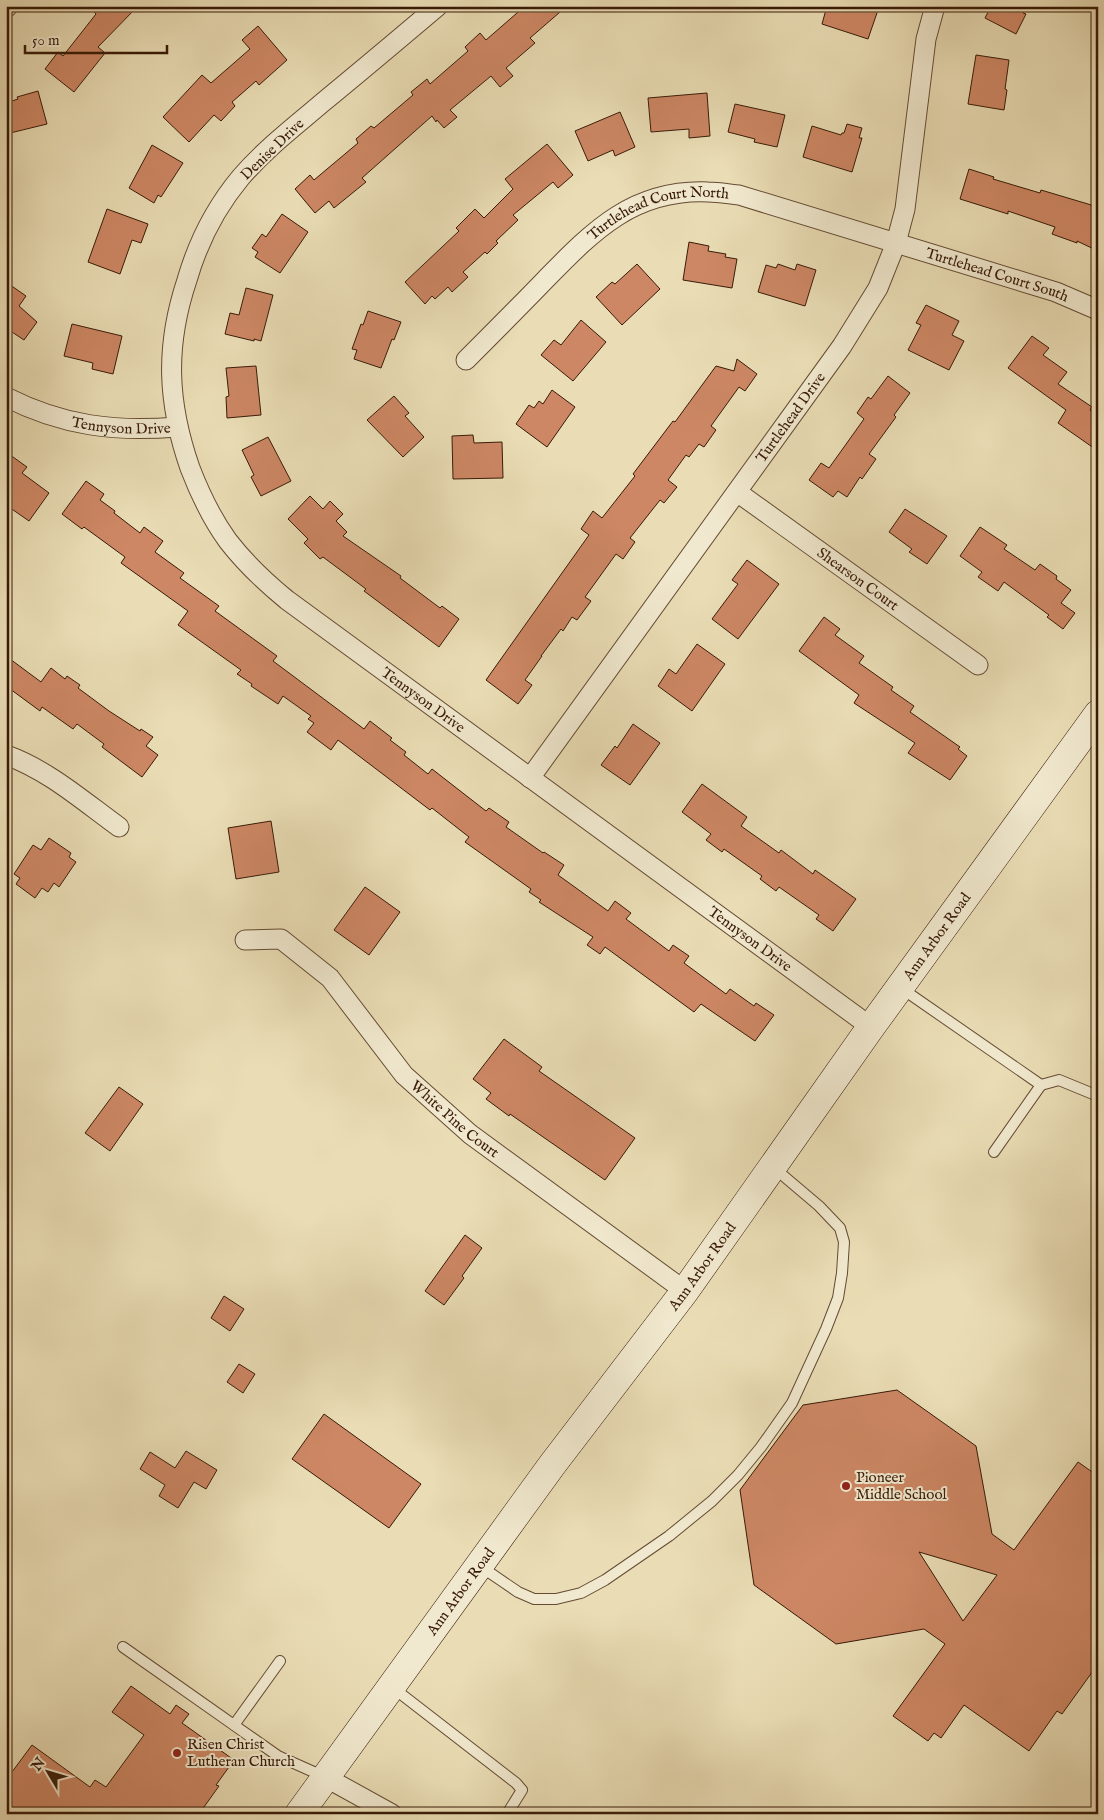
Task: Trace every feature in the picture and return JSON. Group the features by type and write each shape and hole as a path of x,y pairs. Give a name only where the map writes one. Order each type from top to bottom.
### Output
{"main road":[{"name":"Ann Arbor Road","path":"299,1814 552,1465 685,1291 871,1027 1098,714"}],"street":[{"name":"Denise Drive","path":"177,427 171,378 174,325 192,261 217,210 240,178 268,148 438,6"},
{"name":"Turtlehead Drive","path":"530,778 842,346 878,288 896,243 905,209 926,39 935,6"},
{"name":"Turtlehead Court North","path":"466,360 588,237 607,221 658,198 676,194 708,192 739,195 896,243"},
{"name":"Turtlehead Court South","path":"896,243 1056,292 1098,310"},
{"name":"Tennyson Drive","path":"6,397 58,418 97,427 137,430 177,427 196,484 208,510 228,541 257,575 286,600 871,1027"},
{"name":"Shearson Court","path":"737,492 978,665"},
{"path":"6,754 45,774 119,827"},
{"name":"White Pine Court","path":"245,940 281,939 330,978 404,1075 470,1134 685,1291"},
{"path":"325,1777 392,1814"}],"lane":[{"path":"900,987 1041,1085"},
{"path":"994,1152 1041,1085 1059,1080 1098,1096"},
{"path":"479,1566 518,1592 534,1599 556,1599 581,1593 606,1580 669,1536 712,1501 738,1475 761,1447 792,1403 826,1329 838,1298 844,1242 840,1228 819,1206 772,1166"},
{"path":"123,1647 278,1756 325,1777"},
{"path":"234,1725 280,1661"},
{"path":"391,1686 516,1783 522,1790 507,1814"}],"building":[{"path":"88,6 138,6 98,47 105,53 74,92 45,69 58,52 63,56 96,14"},
{"path":"525,6 567,6 530,38 535,43 506,68 513,76 500,87 491,76 450,110 457,117 444,128 432,116 362,178 366,182 334,208 329,201 315,213 295,189 310,175 314,180 358,143 356,139 371,126 374,128 413,95 411,92 427,79 430,84 468,51 465,47 480,33 486,40"},
{"path":"827,6 865,6 878,10 868,39 822,24"},
{"path":"991,6 1027,6 1023,13 1026,14 1016,34 985,18"},
{"path":"258,26 287,60 259,85 256,81 232,102 235,106 221,121 214,115 189,142 163,117 202,75 211,83 250,49 242,40"},
{"path":"976,55 1009,60 1004,110 968,104"},
{"path":"38,91 47,124 6,134 6,103 18,99 17,97"},
{"path":"707,93 710,136 689,138 689,129 651,132 648,98"},
{"path":"735,104 785,115 777,147 754,142 755,139 728,132"},
{"path":"620,112 635,147 615,156 613,150 588,161 575,131"},
{"path":"847,124 862,128 859,138 862,138 852,172 803,157 812,126 841,135 844,133"},
{"path":"547,144 573,175 558,188 553,182 513,215 518,220 496,241 498,243 463,272 468,277 452,292 448,287 435,299 432,296 425,304 405,282 459,231 456,228 475,209 484,218 513,189 505,179"},
{"path":"152,145 183,163 161,197 158,195 154,203 129,188"},
{"path":"969,169 994,177 993,179 1040,193 1041,190 1098,207 1098,251 1077,241 1077,243 1052,234 1055,227 1008,211 1008,214 960,199"},
{"path":"107,209 148,224 141,243 132,240 120,274 88,262"},
{"path":"282,214 308,232 280,273 255,257 258,252 252,248 262,234 266,237"},
{"path":"689,242 709,246 708,251 726,254 725,257 737,259 732,288 683,280"},
{"path":"637,264 660,289 622,325 596,297 612,282 615,284"},
{"path":"778,264 795,270 797,264 816,270 805,306 758,292 766,265 776,268"},
{"path":"6,282 26,296 19,306 37,322 24,340 9,330 6,333"},
{"path":"246,288 273,295 261,341 225,334 230,313 239,315"},
{"path":"926,305 959,321 952,335 964,341 949,370 908,350 921,325 916,323"},
{"path":"368,311 401,322 381,368 354,359 357,350 352,349"},
{"path":"581,320 606,342 573,381 541,355 554,340 561,345"},
{"path":"72,324 122,336 113,374 92,369 93,363 64,356"},
{"path":"1032,336 1049,348 1043,355 1067,372 1058,384 1092,407 1090,410 1098,415 1098,451 1058,423 1066,410 1008,368"},
{"path":"737,359 757,374 745,391 739,387 711,426 716,430 704,447 699,444 689,457 686,455 668,480 677,487 664,503 660,500 630,538 635,542 623,559 616,554 585,597 591,601 577,620 572,617 563,631 561,629 541,656 525,680 532,685 518,704 486,680 589,535 581,529 593,511 602,518 635,476 633,474 673,421 675,422 716,366 734,371"},
{"path":"256,366 261,415 227,418 226,397 229,396 226,368"},
{"path":"888,376 910,393 894,415 896,417 869,454 876,459 862,479 860,477 847,497 838,491 833,497 809,480 821,463 829,468 864,419 857,413 868,397 871,399"},
{"path":"552,390 575,407 547,447 516,424 529,405 534,408 539,401 543,404"},
{"path":"394,396 409,413 405,416 424,437 403,457 367,420"},
{"path":"473,435 474,443 502,442 503,478 453,479 452,436"},
{"path":"268,437 291,481 261,496 251,477 254,475 242,450"},
{"path":"6,452 27,467 22,473 49,493 29,521 6,505"},
{"path":"86,481 104,494 100,500 115,511 114,513 140,533 144,527 163,541 155,552 184,573 180,578 219,606 215,611 277,656 273,661 364,729 370,721 392,738 390,740 406,752 404,755 428,774 432,769 486,811 489,808 509,822 506,827 564,865 558,875 608,911 615,901 631,913 626,919 669,951 673,945 689,956 684,963 726,994 730,989 754,1006 756,1003 774,1015 755,1041 701,1004 694,1012 605,947 600,954 587,945 593,937 539,902 541,900 529,892 531,889 465,842 469,837 432,808 430,810 338,740 331,750 307,732 314,723 308,719 311,716 283,696 278,704 251,686 252,684 237,674 241,670 178,625 188,611 121,563 125,557 84,527 82,529 62,514"},
{"path":"310,496 323,509 330,501 343,514 336,521 347,532 343,536 401,576 400,578 440,608 442,606 459,619 439,647 364,591 366,589 323,557 320,559 304,543 308,539 288,519"},
{"path":"905,509 947,536 927,564 909,552 912,549 889,532"},
{"path":"980,527 1007,545 1004,549 1035,570 1040,564 1057,576 1056,579 1071,590 1061,603 1075,613 1063,629 1047,617 1049,615 1004,582 998,591 978,577 982,572 960,556"},
{"path":"747,560 779,584 738,639 712,619 738,584 732,580"},
{"path":"824,617 840,629 835,635 864,656 859,663 893,687 891,690 914,706 910,712 960,747 958,749 967,756 950,780 908,753 915,743 854,703 859,695 799,651"},
{"path":"697,644 725,664 692,711 658,686 669,669 676,674"},
{"path":"6,656 41,682 51,668 65,679 67,676 80,685 78,688 109,711 153,737 146,746 158,755 142,777 102,747 104,744 77,724 73,729 42,707 40,711 6,686"},
{"path":"633,724 660,743 630,785 601,765 615,746 617,748"},
{"path":"702,784 747,817 741,826 779,853 781,850 813,874 815,870 856,899 833,931 816,919 819,915 779,887 776,891 760,879 762,876 724,849 722,852 706,840 711,834 682,812"},
{"path":"271,821 279,872 236,879 228,828"},
{"path":"49,838 71,853 69,857 76,862 59,887 54,883 48,892 42,888 35,898 16,884 20,878 14,874 33,845 41,850"},
{"path":"365,887 400,912 369,955 334,930"},
{"path":"504,1039 542,1067 539,1071 635,1138 605,1180 486,1099 491,1093 473,1079"},
{"path":"119,1087 143,1104 110,1151 85,1133"},
{"path":"465,1235 482,1248 462,1276 464,1278 444,1305 425,1291"},
{"path":"224,1296 244,1309 230,1331 211,1318"},
{"path":"239,1364 255,1374 243,1393 227,1382"},
{"path":"897,1390 976,1446 992,1534 1014,1550 1078,1462 1098,1476 1098,1664 1062,1714 1057,1711 1029,1751 964,1705 941,1738 934,1733 928,1741 893,1716 945,1644 924,1629 836,1644 754,1585 740,1490 803,1405","holes":["919,1552 997,1575 963,1621"]},
{"path":"324,1414 421,1484 389,1528 292,1459"},
{"path":"186,1451 217,1470 206,1489 194,1482 178,1508 159,1496 165,1485 140,1469 150,1452 175,1468"},
{"name":"Risen Christ Lutheran Church","path":"131,1686 170,1714 176,1705 189,1714 182,1723 234,1760 216,1785 219,1786 199,1814 6,1814 6,1780 32,1745 90,1787 95,1780 106,1787 144,1735 112,1712"}],"place":[{"name":"Pioneer Middle School","path":"846,1486"},
{"name":"Risen Christ Lutheran Church","path":"177,1753"}]}
